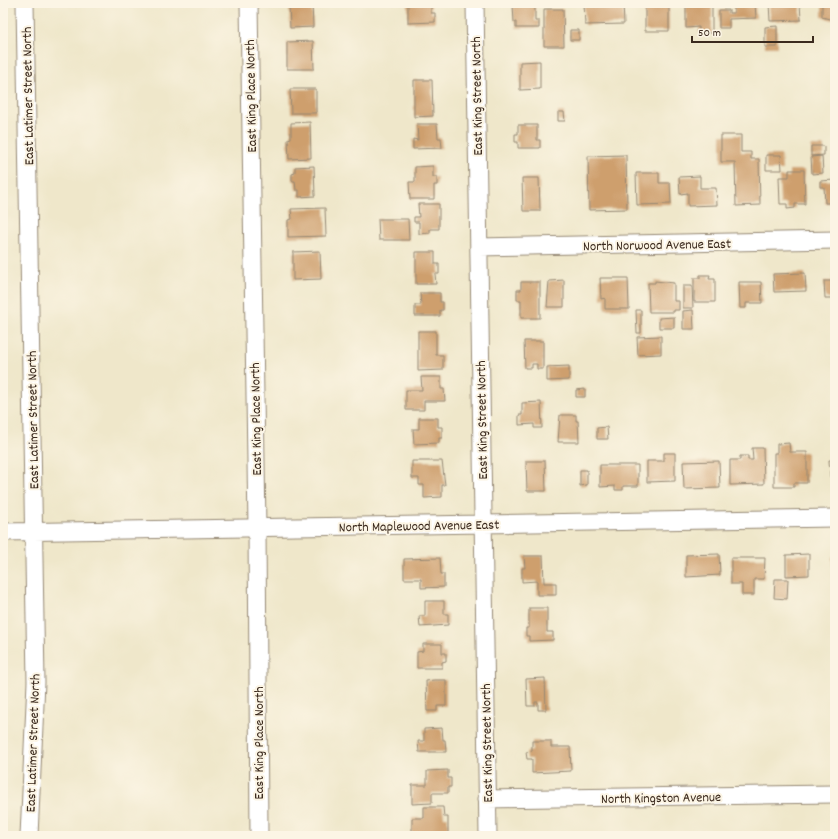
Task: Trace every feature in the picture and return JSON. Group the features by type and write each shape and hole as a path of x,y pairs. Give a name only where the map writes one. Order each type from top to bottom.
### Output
{"street":[{"name":"East Latimer Street North","path":"25,3 36,682 29,836"},
{"name":"East King Place North","path":"249,3 257,527 258,836"},
{"name":"East King Street North","path":"475,3 488,836"},
{"name":"North Norwood Avenue East","path":"479,247 835,240"},
{"name":"North Maplewood Avenue East","path":"3,532 835,518"},
{"name":"North Kingston Avenue","path":"487,799 835,794"}],"building":[{"path":"289,3 312,3 313,27 290,28"},
{"path":"408,3 431,3 431,13 435,13 435,22 408,23"},
{"path":"584,3 623,3 624,24 585,25"},
{"path":"645,3 669,3 669,31 645,31"},
{"path":"694,3 712,4 712,33 699,33 699,27 686,28 686,5"},
{"path":"734,3 755,3 756,18 729,19 729,28 719,28 719,10 729,10 729,13 734,13"},
{"path":"769,3 800,3 801,20 770,21"},
{"path":"822,3 835,3 833,20 822,17"},
{"path":"535,4 535,21 539,21 539,28 516,28 516,22 514,22 513,5"},
{"path":"544,9 563,9 564,46 544,46"},
{"path":"777,26 777,47 765,47 765,27"},
{"path":"570,30 579,30 579,40 570,40"},
{"path":"313,41 314,69 287,69 287,42"},
{"path":"540,61 540,89 520,90 520,62"},
{"path":"414,80 432,80 433,116 414,117"},
{"path":"290,89 316,89 316,113 291,113"},
{"path":"558,112 564,112 565,121 558,121"},
{"path":"310,122 311,158 289,159 288,139 291,138 291,123"},
{"path":"417,124 437,124 438,138 441,138 442,148 413,149 413,139 418,140"},
{"path":"518,125 537,125 537,140 540,140 540,148 518,148 518,142 515,142 515,134 518,134"},
{"path":"721,135 741,135 741,152 751,152 751,159 759,159 760,205 736,206 735,162 721,162"},
{"path":"811,146 824,146 824,155 811,156"},
{"path":"626,155 627,209 589,210 588,156"},
{"path":"766,155 781,155 782,170 766,170"},
{"path":"822,156 823,173 812,174 811,157"},
{"path":"314,166 315,196 299,197 299,190 296,190 295,181 292,181 292,174 295,173 295,167"},
{"path":"433,166 433,177 437,177 437,185 434,185 434,199 410,199 409,182 415,182 415,167"},
{"path":"789,170 804,170 805,204 795,204 795,208 787,209 787,204 780,204 779,177 789,177"},
{"path":"636,173 659,173 659,183 670,183 671,204 637,205"},
{"path":"700,176 700,188 716,188 717,205 688,206 688,193 680,194 679,177"},
{"path":"522,178 539,178 540,211 523,211"},
{"path":"835,180 835,203 825,203 824,187 820,187 820,181"},
{"path":"418,204 439,204 439,229 430,229 430,233 419,234 419,222 414,222 414,217 419,217"},
{"path":"325,208 326,236 288,237 288,220 292,219 291,209"},
{"path":"378,219 408,219 409,240 379,240"},
{"path":"320,251 321,279 293,280 293,252"},
{"path":"416,252 435,252 435,264 439,264 439,274 435,274 436,284 416,284"},
{"path":"805,273 806,291 774,292 773,274"},
{"path":"700,275 710,275 709,279 715,279 715,302 694,302 694,278 700,278"},
{"path":"832,276 835,276 835,298 825,298 824,281 833,281"},
{"path":"600,278 628,278 629,309 605,309 605,298 601,299"},
{"path":"564,280 564,307 547,307 549,281"},
{"path":"655,281 674,283 674,301 679,301 679,310 674,310 674,312 649,312 648,283 655,283"},
{"path":"521,282 540,282 540,318 521,318 521,300 517,300 517,290 521,290"},
{"path":"739,282 761,282 762,303 746,303 746,308 740,308"},
{"path":"683,286 692,286 693,308 683,308"},
{"path":"420,293 440,293 440,302 443,302 443,310 440,310 440,316 415,316 415,305 421,305"},
{"path":"636,310 641,310 641,333 637,333"},
{"path":"693,310 694,329 683,329 683,311"},
{"path":"674,317 674,328 659,328 659,318"},
{"path":"418,331 436,331 436,355 443,355 443,370 418,371"},
{"path":"661,336 661,354 638,355 637,337"},
{"path":"524,341 543,341 543,369 537,369 537,364 532,364 532,368 525,368"},
{"path":"569,366 569,380 547,381 547,367"},
{"path":"421,377 441,377 441,389 444,389 445,401 424,401 424,410 406,410 406,390 422,390"},
{"path":"585,389 585,397 576,397 576,390"},
{"path":"541,402 542,428 534,428 534,424 519,425 519,415 522,415 522,403"},
{"path":"560,415 576,415 576,421 578,421 579,442 558,442"},
{"path":"419,418 438,418 438,427 442,427 442,438 439,438 439,443 414,444 413,429 419,429"},
{"path":"607,427 608,439 597,439 597,428"},
{"path":"789,443 790,452 807,452 807,483 794,483 794,487 774,487 774,453 777,453 777,444"},
{"path":"752,448 763,448 764,484 730,485 730,460 740,460 740,456 748,456 748,460 753,460"},
{"path":"664,453 675,453 675,481 647,482 647,461 664,461"},
{"path":"829,460 835,460 835,477 830,477"},
{"path":"412,461 442,461 445,485 442,485 442,497 424,498 424,485 419,485 419,478 412,478"},
{"path":"526,461 545,461 546,491 527,491"},
{"path":"719,461 720,488 684,489 683,462"},
{"path":"600,465 638,465 638,486 623,486 623,490 615,490 615,486 600,487"},
{"path":"580,470 587,470 587,485 580,486"},
{"path":"719,554 720,575 686,577 686,555"},
{"path":"809,554 809,575 786,576 786,555"},
{"path":"524,556 543,556 544,583 556,583 556,595 537,595 537,581 522,582 522,568 525,568"},
{"path":"835,556 835,577 832,577 832,557"},
{"path":"440,558 441,574 444,574 444,587 421,588 421,579 404,579 404,559"},
{"path":"731,558 765,558 764,579 754,579 754,595 742,595 742,584 731,584"},
{"path":"775,579 788,579 787,599 774,598"},
{"path":"425,601 444,601 444,614 448,614 448,625 420,627 419,616 425,616"},
{"path":"529,608 547,608 547,632 553,632 553,640 529,641 529,636 526,636 526,628 529,628"},
{"path":"423,644 442,644 442,653 446,653 446,661 442,662 442,668 417,668 417,652 423,651"},
{"path":"545,678 546,710 538,710 538,702 535,702 535,706 527,706 526,679"},
{"path":"446,680 446,706 437,706 437,711 427,711 426,681"},
{"path":"442,728 446,752 419,752 418,741 424,741 424,729"},
{"path":"532,741 551,741 551,747 570,747 571,771 532,773 532,759 527,759 526,752 532,751"},
{"path":"448,770 448,778 451,778 451,787 448,787 448,793 432,793 432,803 412,804 412,785 427,785 427,771"},
{"path":"424,807 443,807 444,817 448,817 448,836 412,836 412,818 424,818"}]}
